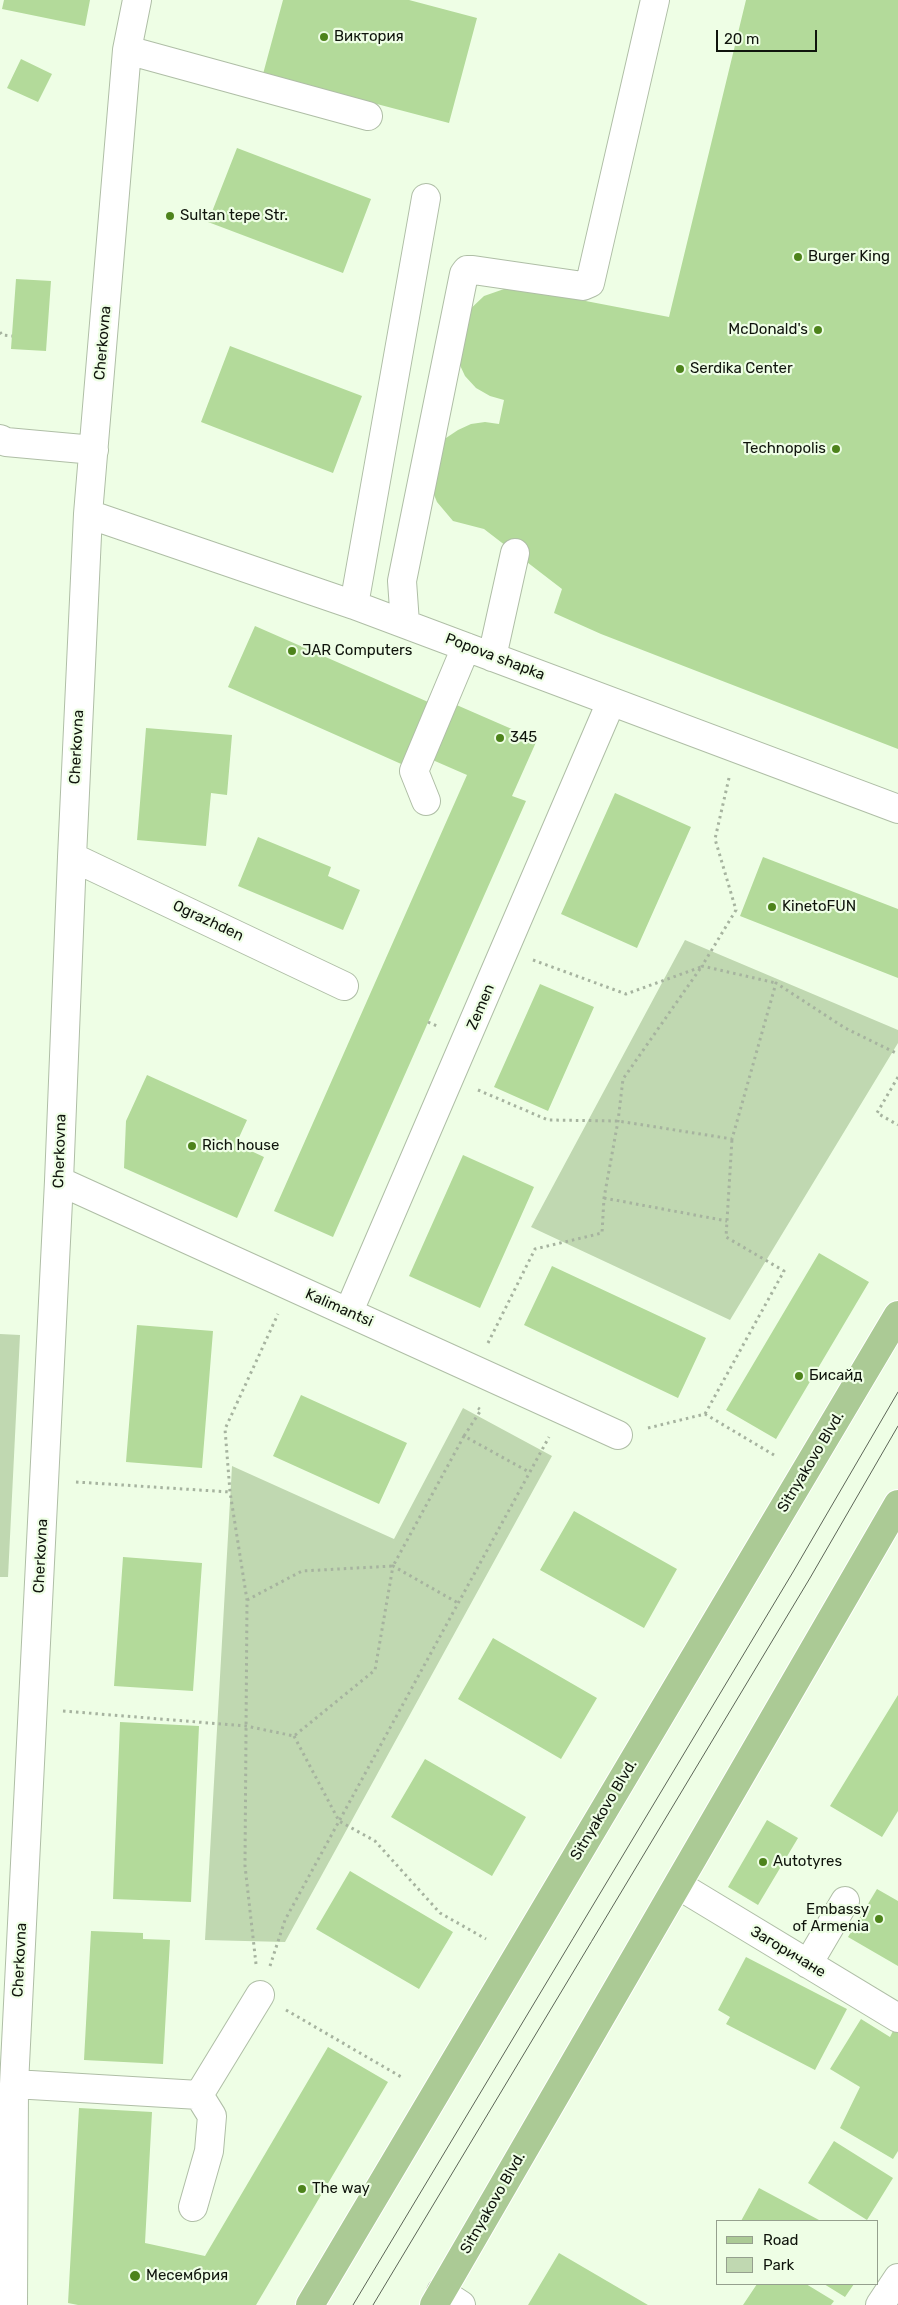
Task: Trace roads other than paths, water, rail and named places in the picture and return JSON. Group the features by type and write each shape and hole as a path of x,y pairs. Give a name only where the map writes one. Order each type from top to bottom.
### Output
{"main road":[{"name":"Sitnyakovo Blvd.","path":"310,2305 898,1315"},
{"name":"Sitnyakovo Blvd.","path":"445,2301 678,1884 898,1504"}],"street":[{"name":"Cherkovna","path":"13,2305 14,2084 59,1181 88,514 127,50 137,0"},
{"path":"405,623 402,580 464,274 468,270 473,270 583,286 590,283 655,0"},
{"path":"127,50 368,116"},
{"path":"354,604 426,198"},
{"path":"2,448 94,450"},
{"name":"Popova shapka","path":"88,514 354,604 898,809"},
{"path":"492,656 515,553"},
{"path":"426,802 414,771 466,646"},
{"name":"Zemen","path":"349,1311 611,702"},
{"name":"Ograzhden","path":"72,857 344,986"},
{"name":"Kalimantsi","path":"59,1181 291,1287 349,1311 618,1435"},
{"name":"Загоричане","path":"678,1884 898,2018"},
{"path":"808,1964 845,1901"},
{"path":"199,2095 260,1995"},
{"path":"14,2084 199,2095"},
{"path":"193,2207 209,2151 212,2116 199,2095"},
{"path":"880,2305 898,2278"}],"tram line":[{"path":"353,2305 793,1572 898,1392"},
{"path":"373,2305 810,1578 898,1426"}],"place":[{"name":"Виктория","path":"324,37"},
{"name":"Sultan tepe Str.","path":"170,216"},
{"name":"Burger King","path":"798,257"},
{"name":"McDonald's","path":"818,330"},
{"name":"Serdika Center","path":"680,369"},
{"name":"Technopolis","path":"836,449"},
{"name":"JAR Computers","path":"292,651"},
{"name":"345","path":"500,738"},
{"name":"KinetoFUN","path":"772,907"},
{"name":"Rich house","path":"192,1146"},
{"name":"Бисайд","path":"799,1376"},
{"name":"Autotyres","path":"763,1862"},
{"name":"Embassy of Armenia","path":"879,1919"},
{"name":"The way","path":"302,2189"},
{"name":"Месембрия","path":"135,2276"}]}
